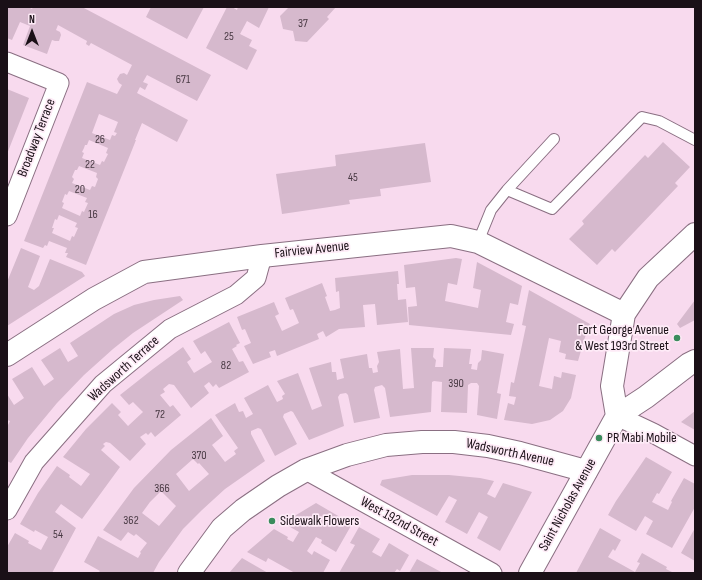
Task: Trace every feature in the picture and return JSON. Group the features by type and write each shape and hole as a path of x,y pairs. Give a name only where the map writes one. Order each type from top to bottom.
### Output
{"street":[{"name":"Broadway Terrace","path":"7,62 59,83 7,216"},
{"path":"617,416 612,386 624,314 648,278 695,234"},
{"name":"Fairview Avenue","path":"7,355 94,298 144,272 262,256 451,236 478,242 624,314"},
{"name":"Wadsworth Terrace","path":"7,510 34,462 103,384 170,329 236,296 256,278 262,256"},
{"path":"617,416 695,361"},
{"path":"617,416 653,433 695,456"},
{"name":"Saint Nicholas Avenue","path":"530,573 617,416"},
{"name":"Wadsworth Avenue","path":"189,573 222,528 243,510 278,486 306,470 347,455 386,446 422,442 454,442 508,450 586,471"},
{"name":"West 192nd Street","path":"306,470 492,573"}],"lane":[{"path":"507,190 552,209 642,117 659,121 695,140"},
{"path":"478,242 491,210 507,190 554,139"}],"building":[{"path":"7,7 28,7 32,9 33,7 82,7 211,75 197,101 147,75 143,82 148,84 145,90 140,87 137,93 188,120 177,142 142,123 86,265 66,257 68,253 65,253 67,248 49,241 47,246 45,245 43,248 24,241 87,82 117,94 122,85 117,79 120,74 124,73 127,75 132,65 91,43 89,46 86,44 87,41 58,25 56,30 60,32 61,35 59,41 52,40 47,54 23,45 30,26 20,22 12,40 7,38","holes":["99,114 118,122 114,132 117,133 115,136 112,135 110,140 92,133","89,140 108,148 106,153 108,154 104,162 102,161 100,165 82,158 84,153 82,152 85,145 87,145","79,166 97,173 96,177 98,179 95,187 92,186 90,190 72,183 74,179 72,177 75,170 77,170","69,191 87,198 85,202 88,203 84,212 82,211 80,216 62,208 64,203 62,202 65,194 67,195","59,215 77,223 75,227 78,228 74,237 72,236 70,241 52,233 55,219 57,220"]},
{"path":"151,7 204,7 187,39 146,17"},
{"path":"227,7 232,7 237,10 238,7 269,7 259,28 247,21 240,34 252,40 249,46 257,50 247,70 206,48"},
{"path":"289,7 336,7 327,17 329,19 307,42 295,41 293,31 283,29 280,16"},
{"path":"7,89 29,98 7,154"},
{"path":"663,142 690,167 675,183 678,186 615,252 612,249 597,265 569,239 584,224 582,221 645,155 648,158"},
{"path":"425,143 431,182 380,189 381,196 349,200 350,204 282,214 276,174 336,166 335,155"},
{"path":"21,248 40,256 28,287 34,290 39,286 50,259 82,272 85,276 7,326 7,282"},
{"path":"456,258 462,259 457,285 448,283 445,301 478,308 481,290 473,288 477,262 522,286 518,305 510,303 506,322 514,324 511,335 409,325 408,307 417,306 415,287 406,288 404,265"},
{"path":"398,271 398,300 406,299 408,322 377,325 375,304 363,305 365,327 339,329 326,337 323,331 317,334 319,339 277,356 275,350 269,352 271,357 253,364 244,346 251,343 245,329 242,330 237,317 274,302 279,314 275,316 282,331 299,323 293,309 290,310 285,298 322,283 327,296 325,297 330,311 335,310 340,308 339,291 336,292 335,278"},
{"path":"529,290 590,324 578,361 565,359 566,354 559,352 561,341 549,338 539,386 552,389 554,376 561,378 562,372 576,375 571,398 563,411 550,420 532,424 504,420 508,403 514,405 516,397 509,396 511,382 514,383 526,326 522,325"},
{"path":"180,296 183,300 133,333 84,375 57,403 28,438 11,463 7,461 7,427 10,421 7,420 7,394 14,405 24,398 12,379 32,367 44,386 54,379 41,360 60,348 68,362 78,356 70,343 114,314 134,305"},
{"path":"695,300 695,320 680,328 677,324"},
{"path":"229,322 240,343 232,349 239,362 243,361 249,372 219,388 216,384 213,387 209,382 204,386 209,393 191,408 174,385 169,384 163,389 165,392 160,395 170,407 173,405 181,415 155,437 151,432 148,435 146,433 140,437 146,444 130,461 110,443 106,442 103,444 105,446 101,450 120,467 82,519 61,504 55,512 76,528 52,573 7,573 7,547 15,533 29,541 28,543 41,550 48,537 35,530 34,532 20,524 38,493 57,466 70,475 69,477 81,486 90,474 63,457 86,429 112,403 121,412 118,415 128,426 143,412 133,402 129,405 120,395 183,347 191,359 187,362 194,373 212,362 205,351 201,354 193,341"},
{"path":"411,348 434,348 433,357 436,360 435,367 443,367 444,348 471,349 469,364 472,364 471,369 477,370 478,363 481,360 482,350 504,354 497,393 501,394 497,419 477,415 479,386 477,383 471,383 468,385 467,413 441,412 442,382 434,381 432,382 431,412 390,417 385,388 382,385 375,387 374,390 380,418 354,423 348,395 346,393 340,394 338,397 344,426 309,440 293,412 291,411 284,414 283,417 297,444 275,456 261,429 258,428 251,431 251,434 265,461 225,489 183,529 159,562 153,573 98,573 100,571 84,562 98,536 138,558 141,553 140,552 147,543 136,534 134,536 128,532 121,541 103,530 134,488 171,450 211,418 223,436 212,445 225,462 236,454 234,451 238,448 215,415 235,403 239,412 243,411 246,418 253,414 244,398 268,385 277,402 283,399 282,396 285,394 277,381 298,373 312,410 322,406 309,368 331,362 332,372 336,372 337,380 344,378 340,359 367,354 369,368 372,368 373,373 378,372 377,366 379,362 377,352 400,349 403,389 414,388","holes":["193,459 209,474 189,491 176,474","161,491 176,506 159,526 142,513"]},
{"path":"695,411 695,430 681,422"},
{"path":"646,457 672,472 659,494 657,493 652,502 668,510 672,502 671,501 684,478 695,484 695,507 672,548 646,534 653,521 645,516 636,531 608,515"},
{"path":"412,475 449,475 494,481 487,494 495,498 503,483 532,492 500,551 477,538 488,517 479,512 467,534 445,522 457,500 449,496 437,516 380,485 382,480"},
{"path":"316,503 352,524 336,552 321,543 322,540 316,537 307,551 312,555 314,551 330,560 323,573 295,573 268,558 266,562 247,552 274,529 288,537 287,539 293,542 299,532 283,523"},
{"path":"359,527 380,539 372,552 381,557 389,543 409,555 400,571 397,569 394,573 339,573 355,545 350,543"},
{"path":"600,528 621,540 615,551 613,549 608,557 635,572 640,563 637,562 642,553 667,567 666,569 674,573 576,573"},
{"path":"695,528 695,561 681,553"},
{"path":"242,558 268,573 229,573"},
{"path":"417,559 443,573 409,573"}],"place":[{"name":"Fort George Avenue & West 193rd Street","path":"677,338"},
{"name":"PR Mabi Mobile","path":"599,438"},
{"name":"Sidewalk Flowers","path":"272,521"}]}
